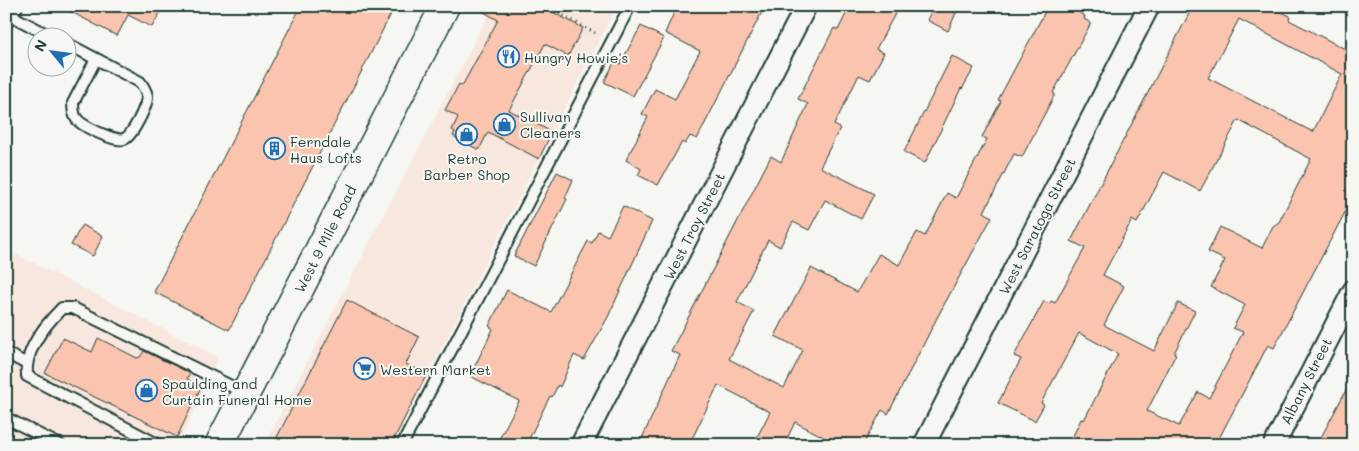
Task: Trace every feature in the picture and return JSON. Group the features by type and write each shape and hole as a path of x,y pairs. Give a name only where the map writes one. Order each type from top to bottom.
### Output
{"main road":[{"name":"West 9 Mile Road","path":"219,445 445,6"}],"street":[{"name":"West Troy Street","path":"581,445 806,6"},
{"name":"West Saratoga Street","path":"924,445 1149,6"},
{"name":"Albany Street","path":"1274,445 1353,291"}],"lane":[{"path":"402,445 630,6"},
{"path":"9,12 37,28"},
{"path":"78,49 140,82 144,88 147,97 145,106 128,137 123,140 115,140 81,123 73,110 73,103 96,59"},
{"path":"159,445 27,376 27,364 34,344 48,322 62,308 73,308 246,393"},
{"path":"6,353 27,364"},
{"path":"6,418 60,445"}],"path":[{"path":"546,6 600,36"}],"shaded area":[{"path":"493,6 617,6 392,445 264,445"},
{"path":"6,249 218,357 179,445 6,445"}],"building":[{"path":"60,6 164,6 152,27 128,15 117,36"},
{"name":"Ferndale Haus Lofts","path":"301,6 395,6 229,330 154,292"},
{"path":"473,6 541,6 583,28 568,56 545,44 509,110 552,132 539,159 488,132 479,150 453,136 455,132 452,130 458,117 445,110 459,84 462,86 498,20"},
{"path":"677,6 765,6 697,139 690,136 685,144 682,142 658,185 638,175 641,169 626,160 648,117 642,114 655,89 675,99 700,51 665,33"},
{"path":"850,6 886,6 896,12 876,49 884,53 870,80 859,75 834,125 840,128 820,167 874,194 861,219 825,200 809,230 793,222 780,247 768,240 737,302 754,311 729,359 784,388 803,350 775,336 811,268 857,292 879,254 899,265 917,232 925,236 947,193 956,198 987,139 982,137 1001,101 998,100 1048,6 1067,6 1085,16 1084,19 1091,23 1053,93 1055,94 1022,157 1014,154 984,212 992,217 939,314 888,414 882,410 863,445 839,445 795,422 784,445 753,445 770,412 718,385 689,445 639,445 680,355 671,351 771,156 781,162 808,104 798,99 834,28 838,30"},
{"path":"934,6 942,6 956,13 948,31 927,20"},
{"path":"1193,6 1270,6 1290,16 1289,20 1353,53 1353,197 1274,348 1268,345 1216,444 1218,445 1085,445 1072,438 1081,419 1084,420 1118,354 1079,333 1041,403 1044,405 1035,421 998,403 1021,359 1014,356 1044,301 1049,304 1051,301 1055,303 1085,248 1071,241","holes":["1239,19 1342,74 1313,132 1208,78","1238,120 1311,159 1279,222 1273,226 1262,248 1220,227 1208,252 1225,260 1211,287 1245,305 1233,328 1243,332 1209,398 1198,392 1179,426 1147,411 1195,311 1178,303 1154,351 1104,325 1124,286 1103,275 1132,220 1137,223 1164,172 1200,191"]},
{"path":"641,26 664,38 633,96 604,82 615,61 620,64"},
{"path":"952,56 974,68 961,88 925,163 904,152"},
{"path":"557,172 573,180 565,198 567,199 534,266 514,256"},
{"path":"623,206 652,221 608,317 584,360 574,355 560,387 558,385 552,397 550,396 526,445 496,445 519,401 470,376 493,329 489,326 507,290 551,312 588,241 592,243 598,231 608,236"},
{"path":"82,225 103,236 93,256 71,245"},
{"name":"Western Market","path":"347,300 419,337 406,364 427,374 391,445 273,445"},
{"path":"63,338 92,352 98,338 137,358 144,351 190,373 187,379 201,387 177,437 45,373"},
{"path":"1353,377 1353,445 1317,445"}],"place":[{"name":"Hungry Howie's","path":"508,57"},
{"name":"Sullivan Cleaners","path":"504,124"},
{"name":"Retro Barber Shop","path":"467,135"},
{"name":"Ferndale Haus Lofts","path":"274,149"},
{"name":"Western Market","path":"364,369"},
{"name":"Spaulding and Curtain Funeral Home","path":"146,391"}]}
